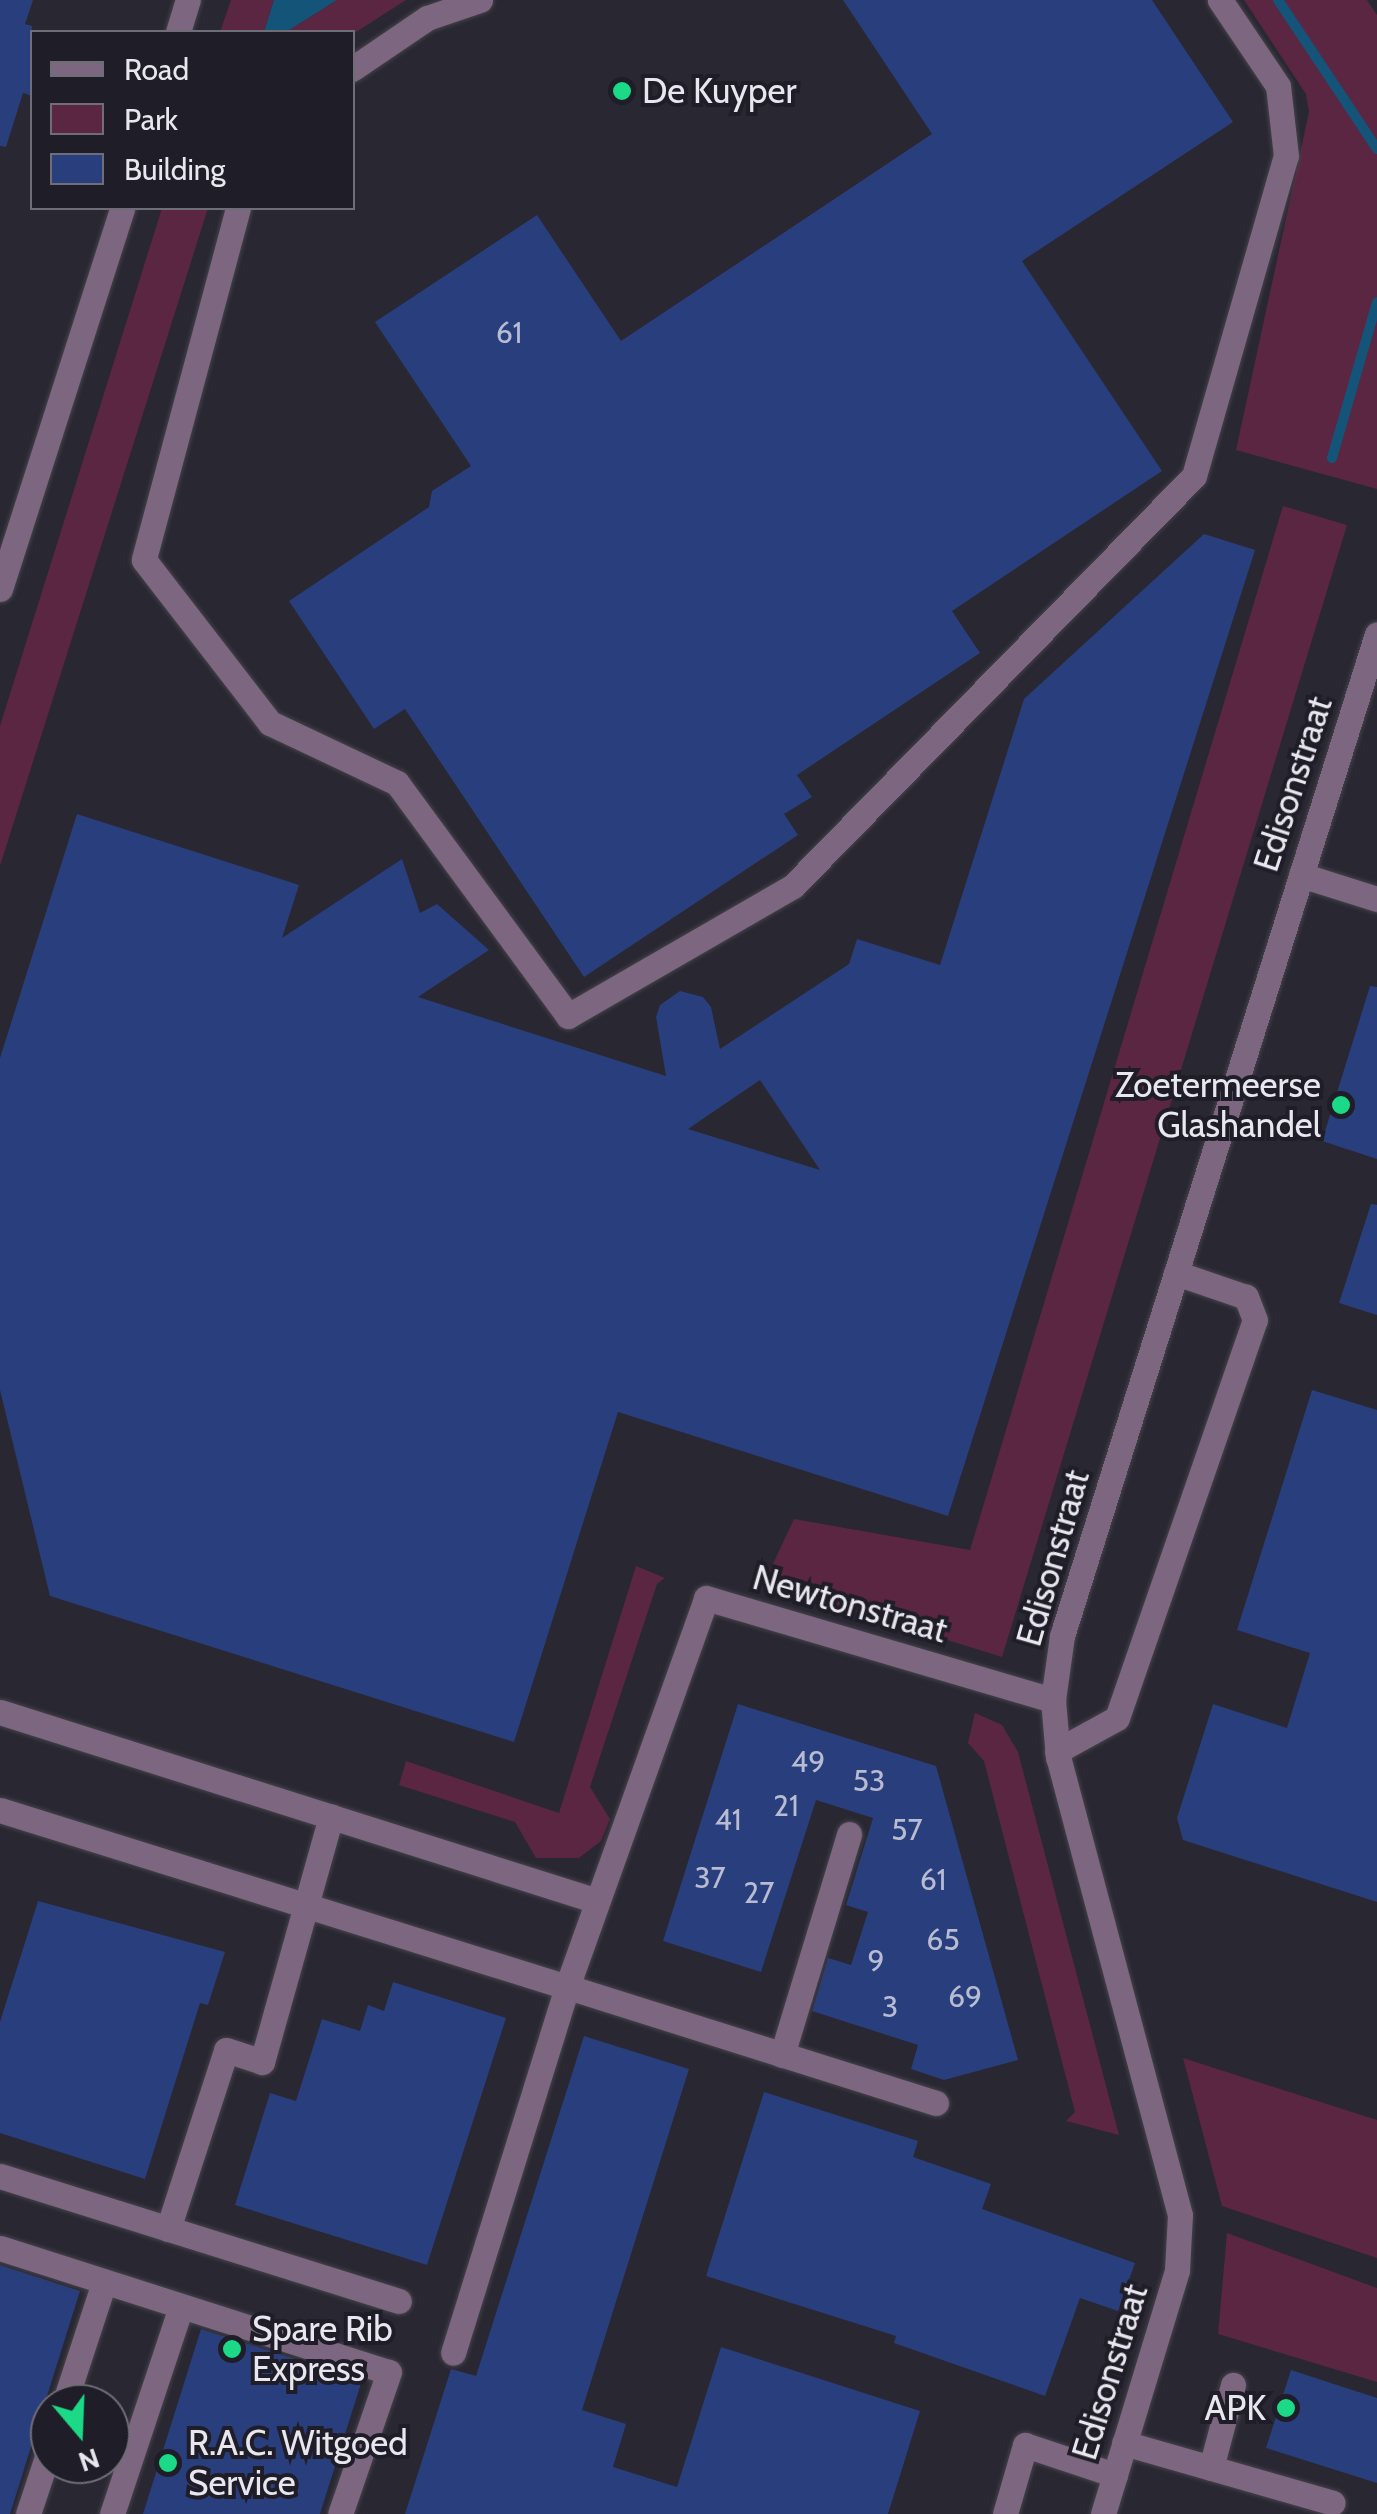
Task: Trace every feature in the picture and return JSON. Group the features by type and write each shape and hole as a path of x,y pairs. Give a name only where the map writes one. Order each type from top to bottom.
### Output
{"street":[{"path":"179,30 188,0"},
{"path":"355,66 426,18 480,0"},
{"path":"237,210 144,560 270,723 397,783 568,1016 793,886 1194,476 1286,156 1278,86 1220,0"},
{"path":"0,589 121,210"},
{"name":"Edisonstraat","path":"1103,2514 1177,2270 1180,2215 1057,1750 1052,1700 1062,1636 1377,634"},
{"path":"1300,875 1377,900"},
{"path":"1057,1750 1117,1718 1255,1320 1246,1298 1176,1273"},
{"name":"Newtonstraat","path":"594,1900 706,1598 1052,1700"},
{"path":"0,1712 594,1900 453,2354"},
{"path":"0,1810 308,1903 936,2103"},
{"path":"168,2229 226,2050 262,2062 331,1818"},
{"path":"782,2054 850,1834"},
{"path":"0,2176 400,2301"},
{"path":"0,2248 389,2372 340,2514"},
{"path":"71,2384 104,2282"},
{"path":"112,2514 180,2306"},
{"path":"1211,2468 1233,2385"},
{"path":"1124,2443 1334,2503"},
{"path":"1005,2514 1025,2445 1115,2475"},
{"path":"28,2514 38,2484"}],"green space":[{"path":"231,0 274,0 265,30 221,30"},
{"path":"337,0 406,0 355,33 289,30"},
{"path":"1244,0 1367,0 1377,15 1377,489 1236,450 1309,112 1306,94"},
{"path":"161,210 207,210 0,866 0,726"},
{"path":"1283,506 1347,525 1002,1657 764,1583 794,1519 970,1550"},
{"path":"636,1566 665,1578 657,1584 590,1787 610,1819 601,1841 579,1858 536,1858 515,1822 399,1785 406,1761 559,1813"},
{"path":"975,1713 1002,1725 1018,1752 1119,2135 1066,2121 1075,2112 984,1761 968,1743"},
{"path":"1183,2058 1377,2120 1377,2258 1222,2206"},
{"path":"1227,2233 1377,2288 1377,2382 1218,2334"}],"water":[{"path":"274,0 337,0 289,30 265,30"}],"building":[{"path":"0,0 33,0 25,24 32,26 30,95 23,93 6,147 0,146"},
{"path":"843,0 1152,0 1233,122 1022,261 1162,471 952,611 980,653 797,775 812,797 784,814 798,835 584,977 405,709 374,729 289,601 429,507 432,491 471,466 375,322 537,215 621,341 932,134"},
{"path":"1204,534 1255,550 948,1516 618,1412 514,1742 50,1596 0,1390 0,1058 77,814 299,885 282,938 402,859 420,913 437,904 489,950 418,997 666,1076 656,1017 660,1005 680,991 703,997 711,1007 720,1049 849,964 857,939 940,965 1024,699","holes":["760,1080 820,1170 688,1129"]},
{"path":"1370,986 1377,987 1377,1159 1322,1141"},
{"path":"1371,1204 1377,1205 1377,1315 1339,1303"},
{"path":"1312,1390 1377,1410 1377,1902 1183,1840 1177,1818 1213,1704 1287,1728 1310,1653 1237,1630"},
{"path":"738,1704 936,1766 1018,2060 944,2080 911,2069 918,2045 812,2011 828,1958 851,1965 868,1912 846,1905 873,1818 816,1800 761,1972 663,1941"},
{"path":"38,1901 225,1952 208,2005 200,2003 145,2179 0,2133 0,2022"},
{"path":"393,1982 506,2018 427,2265 235,2205 270,2093 296,2101 322,2019 360,2031 368,2005 384,2011"},
{"path":"584,2036 689,2069 582,2410 626,2424 613,2467 677,2487 721,2347 920,2411 888,2514 405,2514 451,2369 476,2376"},
{"path":"764,2092 918,2141 913,2157 991,2184 982,2209 1135,2263 1118,2311 1080,2298 1045,2396 894,2343 896,2336 706,2276"},
{"path":"0,2265 80,2291 51,2384 30,2384 30,2450 10,2514 0,2514"},
{"path":"201,2329 362,2380 320,2514 143,2514"},
{"path":"1291,2370 1377,2398 1377,2483 1266,2448"}],"waterway":[{"path":"1278,0 1377,149"},
{"path":"1332,458 1377,302"}],"place":[{"name":"De Kuyper","path":"622,91"},
{"name":"Zoetermeerse Glashandel","path":"1341,1105"},
{"name":"Spare Rib Express","path":"232,2349"},
{"name":"APK","path":"1286,2408"},
{"name":"R.A.C. Witgoed Service","path":"168,2463"}]}
